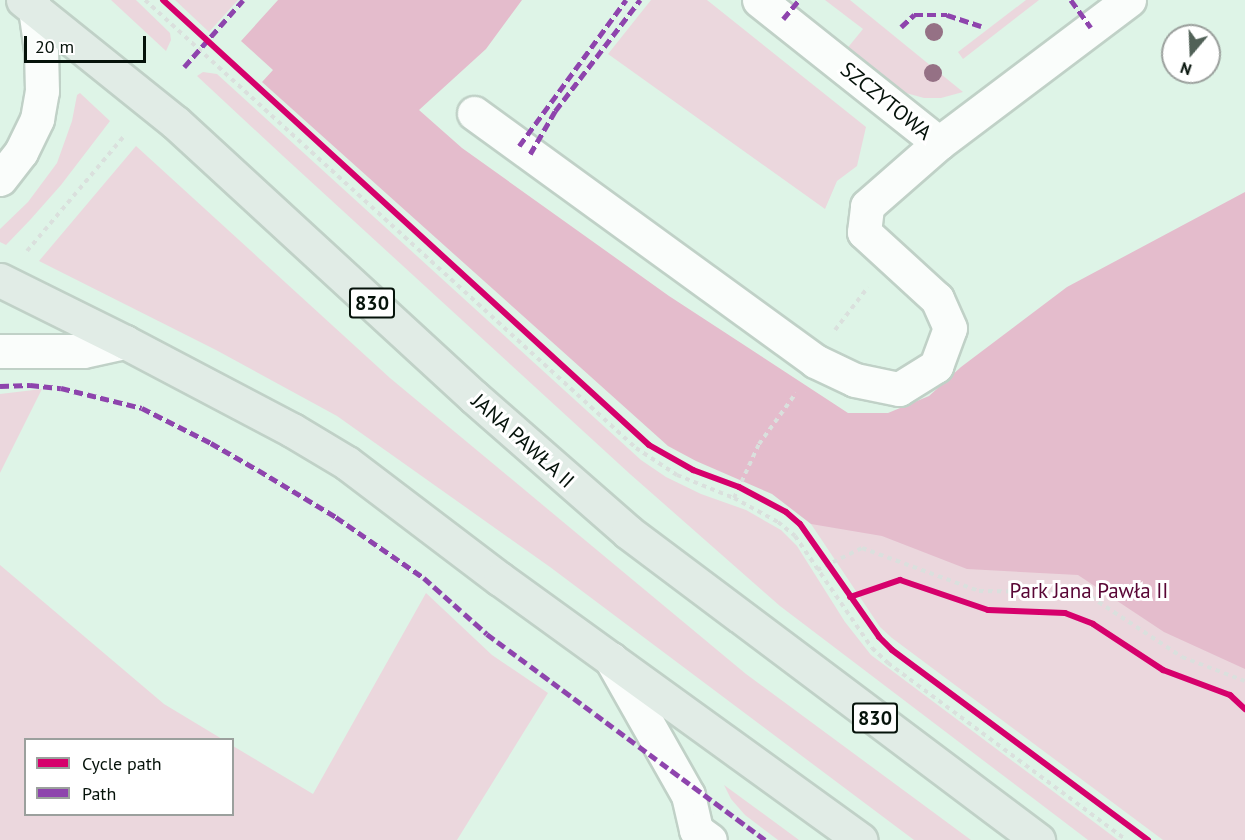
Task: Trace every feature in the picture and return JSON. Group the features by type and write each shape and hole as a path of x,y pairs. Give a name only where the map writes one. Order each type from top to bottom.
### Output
{"main road":[{"name":"JANA PAWŁA II","path":"30,3 175,122 474,397 628,532 1038,840"},
{"path":"0,280 125,342 292,430 347,463 860,840"}],"street":[{"name":"SZCZYTOWA","path":"759,0 939,144 1129,0"},
{"path":"0,179 21,152 37,119 42,91 41,50 30,3"},
{"path":"474,113 815,361 855,380 899,389 936,366 950,328 937,299 864,232 867,206 939,144"},
{"path":"0,351 83,351 125,342"},
{"path":"611,658 688,795 701,837"}],"path":[{"path":"145,0 636,448 677,475 766,513 795,536 872,648 888,663 1126,840"},
{"path":"24,254 125,135"},
{"path":"828,339 868,287"},
{"path":"734,498 759,444 801,386"},
{"path":"730,484 750,492"},
{"path":"817,570 828,562 862,548 980,591 1069,592 1091,597 1182,657 1245,681"},
{"path":"821,553 834,571"}],"green space":[{"path":"111,0 136,0 170,33 171,40 166,51"},
{"path":"175,0 238,0 209,32"},
{"path":"651,0 707,0 866,127 857,166 837,181 825,209 608,54"},
{"path":"825,0 850,0 963,92 941,98 924,98 895,90 845,51 863,29"},
{"path":"1026,0 1039,0 963,59 958,52"},
{"path":"203,72 217,74 641,460 666,477 701,494 746,510 781,530 797,546 845,622 871,655 1118,840 1088,840 780,606 630,474 283,156 197,76"},
{"path":"80,93 110,121 61,185 30,220 6,245 0,242 0,229 28,202 57,163 72,121 77,95"},
{"path":"136,146 390,378 746,674 971,840 914,840 550,567 337,416 216,350 39,261"},
{"name":"Park Jana Pawła II","path":"1245,331 1245,840 1163,840 892,638 880,627 811,524 921,479"},
{"path":"42,389 0,473 0,394"},
{"path":"0,565 164,704 220,738 24,738 24,816 234,816 234,747 313,794 426,593 492,655 548,693 457,840 0,840"},
{"path":"724,785 799,840 778,840 745,815 731,799"}],"shaded area":[{"path":"278,0 522,0 486,49 419,110 462,148 669,296 848,413 888,413 929,396 961,367 1067,287 1245,192 1245,669 1164,632 1078,575 967,569 882,536 811,524 772,494 696,461 668,446 262,82 273,70 241,41"}],"marked path":[{"path":"184,67 243,0"},
{"path":"519,146 626,0"},
{"path":"530,154 555,111 640,0"},
{"path":"783,19 799,0"},
{"path":"1071,0 1091,28"},
{"path":"901,27 914,15 947,15 981,26"},
{"path":"0,386 30,385 61,388 142,408 258,470 336,517 424,578 487,634 765,840"}],"cycle path":[{"path":"163,0 649,445 693,470 739,487 786,512 800,524 879,637 892,650 1148,840"},
{"path":"850,597 900,580 988,610 1065,613 1093,624 1163,670 1230,695 1245,709"}]}
